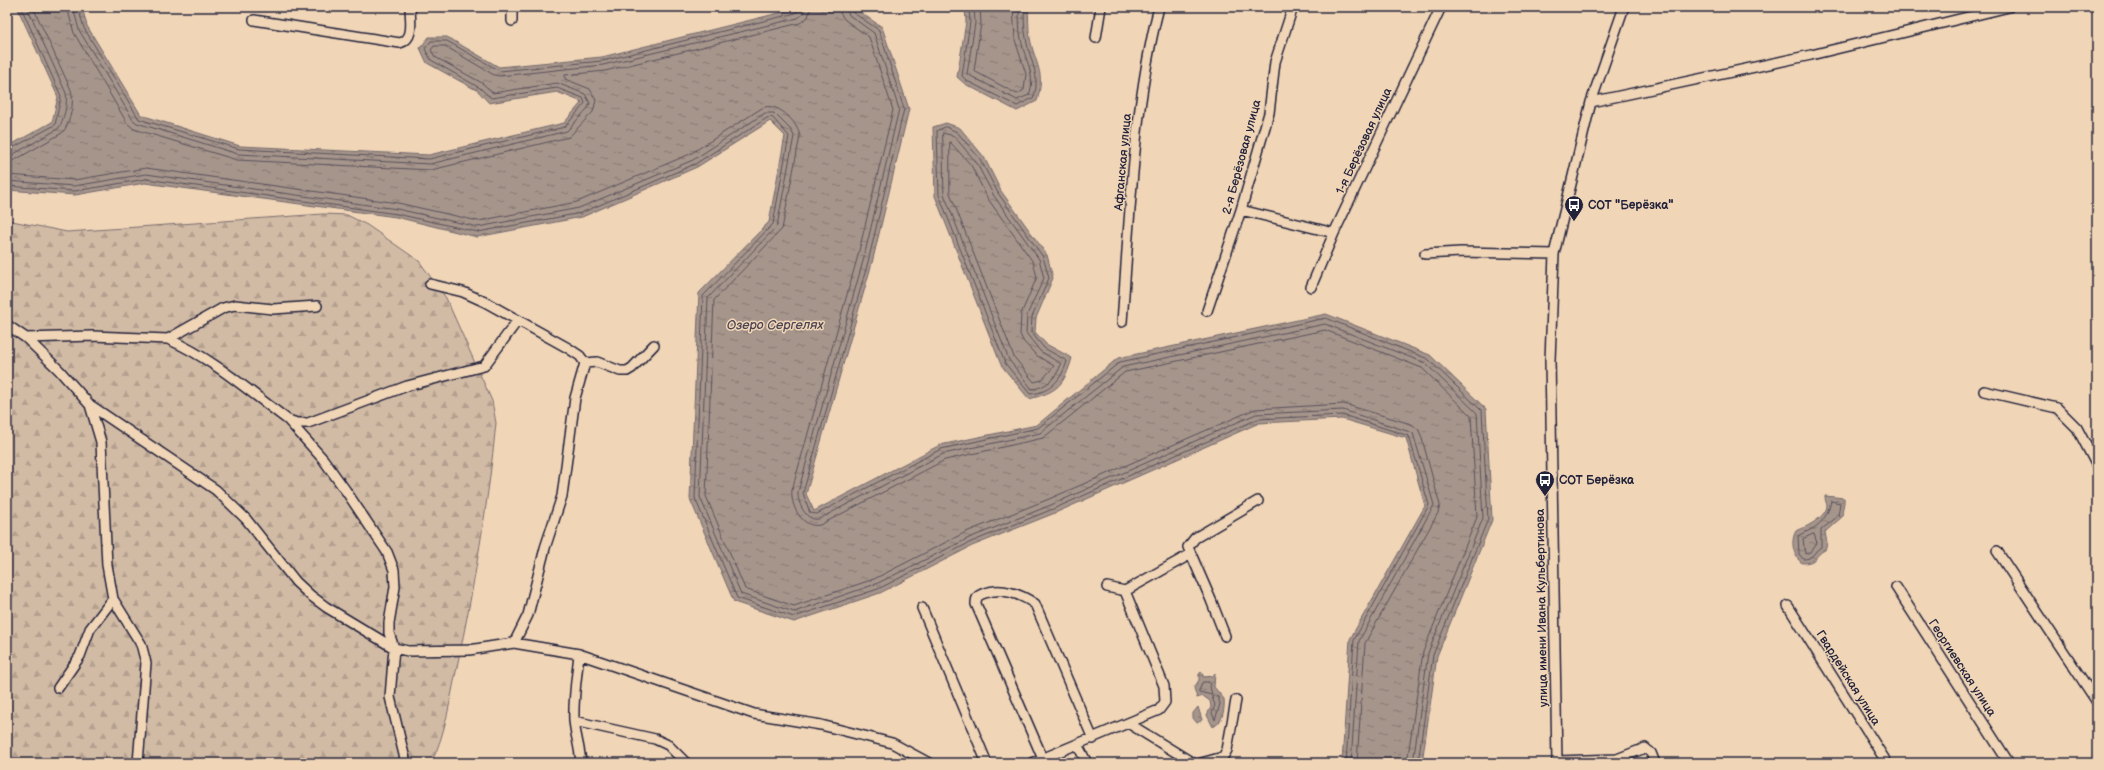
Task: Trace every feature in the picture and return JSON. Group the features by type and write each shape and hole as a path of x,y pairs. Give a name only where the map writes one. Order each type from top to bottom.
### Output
{"street":[{"path":"254,20 400,43 406,42 410,36 410,7"},
{"path":"512,7 512,21"},
{"path":"1096,38 1101,7"},
{"name":"Афганская улица","path":"1122,322 1138,123 1149,53 1159,7"},
{"name":"2-я Берёзовая улица","path":"1208,311 1241,210 1269,113 1275,62 1293,7"},
{"name":"1-я Берёзовая улица","path":"1311,286 1334,233 1441,7"},
{"name":"улица имени Ивана Кульбертинова","path":"1557,762 1550,360 1554,254 1591,102 1624,7"},
{"path":"1591,102 1811,55 2009,7"},
{"path":"1241,210 1334,233"},
{"path":"1425,254 1461,252 1554,254"},
{"path":"430,284 463,292 518,320 568,348 580,356 585,363"},
{"path":"168,339 223,308 234,305 273,309 317,306"},
{"path":"288,420 297,423 308,423 407,386 484,366 518,320"},
{"path":"7,324 26,338 59,370 90,405 216,490 246,519 286,570 310,595 326,607 394,648 408,651 469,650 514,642 579,654 754,714 820,725 892,743 927,762"},
{"path":"26,338 92,336 168,339 186,347 206,359 288,420 328,466 387,552 394,570 395,587 389,622 389,633 394,648 390,697 406,763"},
{"path":"585,363 596,362 620,371 627,371 632,368 654,344"},
{"path":"514,642 528,615 562,496 575,398 585,363"},
{"path":"1984,390 2057,408 2077,428 2097,466"},
{"path":"90,405 101,442 107,565 113,599 141,644 146,663 138,763"},
{"path":"1225,636 1212,600 1188,547 1195,538 1258,501"},
{"path":"1997,551 2097,702"},
{"path":"1107,587 1125,591 1191,554"},
{"name":"Георгиевская улица","path":"1896,587 2009,763"},
{"path":"1043,759 976,604 976,599 979,595 993,590 1004,591 1028,599 1035,604 1093,739"},
{"path":"1032,763 1077,744 1093,739 1159,710 1165,702 1164,686 1125,591"},
{"path":"58,688 80,656 90,629 113,599"},
{"name":"Гвардейская улица","path":"1788,606 1887,763"},
{"path":"922,608 987,763"},
{"path":"579,654 574,700 574,721 580,748 581,763"},
{"path":"1201,763 1223,757 1227,750 1236,700"},
{"path":"574,721 655,739 668,744 686,763"},
{"path":"1128,723 1194,763"},
{"path":"1077,744 1086,763"},
{"path":"1557,762 1617,759 1645,748 1651,753 1655,763"}],"green space":[{"path":"323,214 347,215 367,225 419,261 446,298 492,401 496,423 480,545 447,716 431,763 7,763 7,220 67,232"}],"water":[{"name":"Озеро Сергелях","path":"17,7 82,7 87,26 141,115 240,146 429,155 564,123 582,102 557,92 489,103 478,91 427,63 420,48 429,37 447,37 499,67 602,57 803,7 852,7 882,27 909,109 872,263 806,494 814,511 940,445 1037,425 1118,358 1326,314 1430,355 1486,409 1492,520 1437,656 1422,763 1342,763 1350,639 1425,506 1406,438 1342,419 1259,423 1055,513 972,546 880,593 794,622 734,602 690,499 699,293 769,222 785,136 770,121 697,167 582,217 477,237 396,217 145,183 75,195 7,190 7,147 52,122 58,97"},
{"path":"965,7 1028,7 1030,38 1040,75 1037,101 1017,111 965,84 957,77 966,22"},
{"path":"946,123 960,128 984,157 1001,191 1047,255 1053,278 1036,318 1035,332 1046,344 1072,358 1066,375 1062,381 1058,386 1046,394 1029,399 1001,365 935,196 933,127"},
{"path":"1825,496 1844,498 1842,511 1843,516 1825,532 1827,543 1825,550 1811,562 1802,563 1796,556 1793,548 1794,535 1796,531 1810,525 1820,518 1827,505"},
{"path":"1201,672 1204,677 1213,676 1215,673 1214,687 1224,699 1224,711 1221,719 1213,727 1207,715 1211,707 1210,701 1203,696 1197,698 1194,688 1199,680 1199,674"},
{"path":"1198,707 1202,720 1197,723 1193,718 1193,713"}],"place":[{"name":"СОТ \"Берёзка\"","path":"1574,222"},
{"name":"СОТ Берёзка","path":"1545,497"}]}
